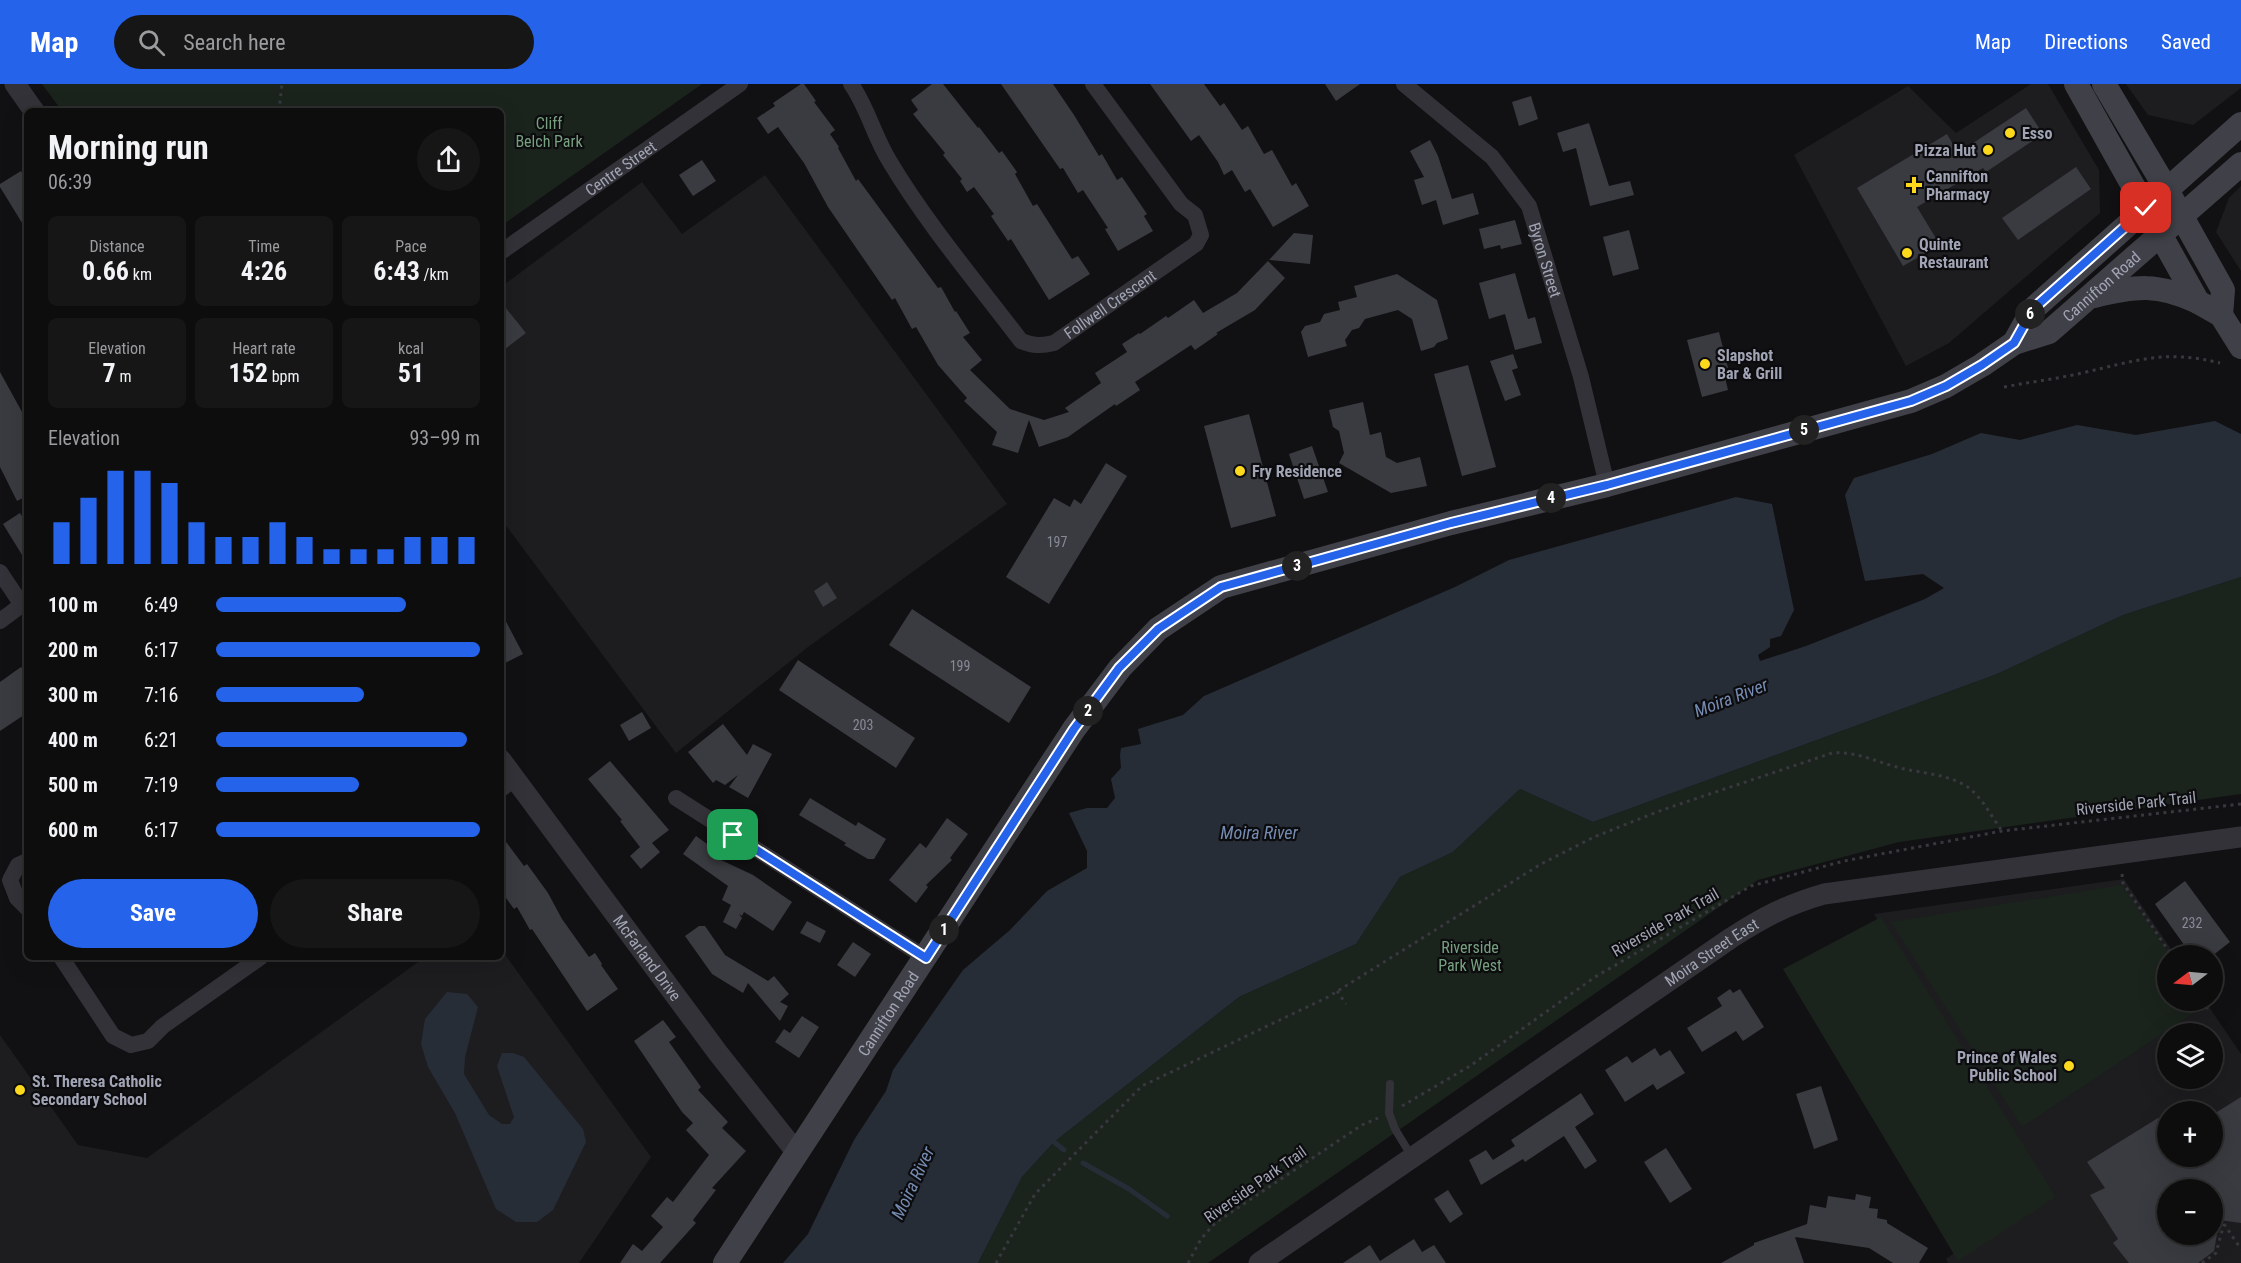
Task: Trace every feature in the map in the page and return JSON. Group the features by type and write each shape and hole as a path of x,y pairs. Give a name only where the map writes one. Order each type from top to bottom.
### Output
{"main road":[{"path":"2076,84 2198,302"},
{"path":"2104,84 2223,290 2233,327"},
{"name":"Cannifton Road","path":"2014,343 2033,309 2241,124"},
{"name":"Cannifton Road","path":"725,1263 1074,729 1119,668 1158,629 1221,587 1451,523 1607,485 1911,401 1955,381 2014,343 2049,332 2092,297 2241,164"},
{"path":"2092,297 2130,288 2146,287 2179,293 2198,302 2233,327"}],"street":[{"path":"15,84 32,108"},
{"name":"Centre Street","path":"504,250 740,84"},
{"name":"Follwell Crescent","path":"851,84 866,107 880,145 890,163 955,255 1021,341 1030,345 1042,346 1054,343 1196,244 1200,235 1195,215 1181,204 1093,84"},
{"name":"Byron Street","path":"1404,84 1492,157 1529,206 1581,377 1607,485"},
{"path":"0,572 24,602"},
{"path":"0,621 24,604"},
{"name":"McFarland Drive","path":"508,784 797,1153"},
{"path":"676,798 926,958"},
{"name":"Moira Street East","path":"1259,1263 1731,938 1789,904 1833,893 2241,837"},
{"path":"24,862 18,865 10,880 16,898 24,905"},
{"path":"63,960 113,1036 131,1045 148,1041 163,1026 257,960"}],"lane":[{"path":"1390,1084 1389,1113 1395,1129 1412,1157"}],"path":[{"path":"279,108 282,84"},
{"path":"2004,387 2080,374 2149,357 2177,356 2220,363"},
{"path":"996,1263 1035,1194 1142,1086 1328,997 1542,864 1594,837 1662,810 1832,753 1847,752 1899,768 1947,778 1965,785 1979,798 2002,831"},
{"name":"Riverside Park Trail","path":"1188,1263 1201,1239 1215,1223 1362,1125 1389,1113 1470,1066 1595,977 1751,886 1844,861 2002,831 2241,804"},
{"path":"2122,874 2123,884 2165,945"},
{"path":"1337,991 1346,1004"},
{"path":"2202,1263 2216,1253 2224,1224 2241,1249"}],"shaded area":[{"path":"2031,84 2048,84 2099,170 2100,213 1949,343 1906,366 1794,155 1908,86 1956,133"},
{"path":"2126,84 2241,84 2241,88 2193,125 2148,115"},
{"path":"765,175 1007,504 808,647 676,753 504,523 504,285 642,182 682,234"},
{"path":"2241,186 2241,271 2216,232 2229,198"},
{"name":"Prince of Wales Public School","path":"2124,879 2168,945 2157,945 2157,1011 2212,1011 2220,1023 2157,1023 2157,1089 2223,1089 2223,1028 2241,1054 2241,1263 1948,1263 1946,1259 2047,1188 1874,914"},
{"path":"504,953 651,1157 579,1263 0,1263 0,1035 78,1145 147,1158 421,960 504,960"}],"green space":[{"name":"Cliff Belch Park","path":"42,84 702,84 504,224 504,108 60,108"},
{"name":"Riverside Park West","path":"2241,577 2241,794 1899,842 1758,880 1208,1263 978,1263 1022,1177 1054,1142 1239,997 1356,944 1400,877 1453,852 1520,789 1593,822 1997,674 2123,615"},
{"path":"2122,885 2163,945 2157,945 2157,1011 2196,1011 2178,1023 2157,1023 2157,1037 2022,1127 1891,922"},
{"path":"1881,917 2056,1197 1958,1261 1783,969"}],"water":[{"name":"Moira River","path":"2215,421 2241,434 2241,577 2123,615 1997,674 1593,822 1520,789 1453,852 1400,877 1356,944 1239,997 1054,1142 1022,1177 978,1263 783,1263 808,1234 854,1140 886,1091 893,1070 963,970 1010,930 1047,891 1087,868 1087,851 1069,813 1087,808 1107,808 1115,798 1111,779 1121,768 1121,748 1141,744 1138,729 1183,715 1204,696 1455,587 1509,560 1736,497 1772,504 1794,610 1781,636 1770,639 1770,647 1758,655 1760,661 1806,646 1925,599 1944,588 1923,574 1865,581 1845,495 1854,478 1932,454 1981,433 2020,440 2077,425 2136,435"},
{"path":"447,992 467,994 478,1007 465,1057 464,1074 489,1115 502,1124 510,1124 514,1117 497,1066 502,1053 513,1053 524,1057 583,1129 586,1142 553,1210 537,1222 516,1222 496,1209 455,1113 428,1067 421,1044 425,1019"}],"building":[{"path":"804,84 835,130 830,134 856,181 858,179 938,288 941,287 970,333 963,337 982,360 970,370 1010,409 1044,420 1069,412 1065,408 1101,383 1095,373 1127,352 1122,344 1166,316 1168,318 1194,300 1203,313 1237,293 1268,261 1285,278 1255,310 1216,333 1218,334 1195,350 1191,345 1135,382 1140,390 1116,406 1115,404 1068,437 1039,447 1029,420 1018,453 992,445 997,432 964,401 967,398 938,365 916,327 912,329 895,298 892,300 828,207 804,163 778,127 768,134 757,118 775,106 773,103"},
{"path":"932,84 943,84 999,153 1002,151 1017,172 1015,174 1033,206 1037,204 1072,259 1078,256 1090,274 1049,300 1011,239 1008,241 991,216 994,214 974,187 967,192 960,181 962,179 943,155 945,153 913,114 918,110 911,100"},
{"path":"1001,84 1053,84 1099,156 1102,154 1117,180 1122,177 1147,214 1144,216 1153,231 1118,251 1105,229 1108,228 1083,190 1078,193 1063,168 1060,169"},
{"path":"1150,84 1204,84 1220,106 1224,103 1242,130 1248,126 1264,154 1272,150 1292,186 1296,183 1309,206 1273,227 1250,189 1245,192 1232,170 1224,175 1218,162 1199,135 1191,141"},
{"path":"1325,84 1360,84 1336,101"},
{"path":"1531,96 1538,119 1519,126 1512,102"},
{"path":"2026,108 2043,134 1986,172 1983,168 1917,207 1940,245 1903,266 1857,188 1947,134 1958,153"},
{"path":"1589,123 1609,186 1630,181 1634,195 1590,206 1576,148 1563,152 1557,133"},
{"path":"1430,140 1438,156 1452,199 1473,193 1479,214 1443,225 1436,200 1422,205 1414,180 1424,177 1410,151"},
{"path":"702,160 716,181 693,196 679,175"},
{"path":"2076,167 2091,189 2018,240 2002,218"},
{"path":"21,171 24,176 24,226 0,187 0,184"},
{"path":"1515,220 1522,244 1501,249 1500,245 1484,249 1479,229"},
{"path":"1629,230 1639,269 1613,276 1603,237"},
{"path":"1294,233 1313,235 1310,264 1269,260"},
{"path":"1515,273 1528,319 1535,317 1542,343 1515,350 1505,314 1489,319 1479,283"},
{"path":"1397,274 1437,300 1448,339 1421,351 1412,319 1398,310 1365,319 1359,328 1352,330 1345,340 1347,346 1308,357 1301,332 1305,326 1320,322 1324,314 1340,310 1338,302 1357,297 1354,286"},
{"path":"504,306 526,333 504,350"},
{"path":"1719,332 1728,368 1723,369 1728,390 1702,397 1687,340"},
{"path":"1513,354 1518,368 1512,370 1521,395 1505,401 1490,361"},
{"path":"1468,365 1496,467 1462,476 1434,374"},
{"path":"0,372 24,416 24,498 17,501 0,467"},
{"path":"1363,402 1370,435 1381,432 1386,457 1397,463 1420,457 1427,486 1391,493 1339,463 1344,453 1339,431 1333,427 1329,410"},
{"name":"Fry Residence","path":"1249,414 1276,516 1231,528 1204,426"},
{"path":"1312,446 1328,492 1304,499 1289,454"},
{"path":"1106,463 1127,476 1049,604 1006,577 1054,498 1070,507 1074,499 1081,504"},
{"path":"20,513 24,519 24,558 3,524"},
{"path":"827,582 837,598 823,607 814,591"},
{"path":"912,609 1031,687 1009,723 889,645"},
{"path":"504,618 523,654 504,664"},
{"path":"798,660 915,738 896,768 779,690"},
{"path":"21,667 24,670 24,715 0,731 0,682"},
{"path":"642,712 651,728 629,741 620,725"},
{"path":"723,724 747,755 753,744 772,754 748,798 729,787 738,775 725,785 716,780 713,783 688,752"},
{"path":"610,761 669,830 652,843 660,852 641,869 630,856 640,847 620,821 622,820 588,779"},
{"path":"810,798 856,826 858,822 886,839 874,859 868,859 844,845 846,843 799,815"},
{"path":"947,818 968,834 950,858 952,860 926,885 928,887 916,903 889,880 920,843 926,848"},
{"path":"696,836 724,856 721,860 753,875 792,902 773,931 744,912 742,916 739,914 742,918 736,929 723,922 731,905 722,900 728,886 683,854"},
{"path":"504,839 524,866 527,864 548,893 562,919 589,957 595,953 618,989 587,1011 532,929 530,930 517,907 514,909 504,895"},
{"path":"2185,881 2230,942 2223,947 2223,945 2184,945 2155,904"},
{"path":"807,921 826,931 820,943 800,933"},
{"path":"699,926 705,926 725,955 768,981 774,976 789,994 780,1002 788,1006 780,1021 748,983 743,993 712,974 685,936"},
{"path":"853,942 871,954 855,977 837,965"},
{"path":"1730,989 1733,993 1740,989 1764,1027 1743,1041 1736,1031 1702,1052 1687,1028 1722,1006 1717,998"},
{"path":"802,1016 819,1027 799,1058 775,1042 784,1029 790,1033"},
{"path":"663,1020 676,1037 669,1042 701,1087 698,1090 728,1122 722,1128 746,1151 712,1188 716,1190 693,1220 696,1223 660,1263 620,1263 633,1244 642,1251 663,1227 651,1216 667,1197 673,1202 709,1155 686,1130 693,1123 682,1112 634,1041"},
{"path":"1655,1048 1660,1056 1670,1050 1685,1073 1657,1090 1653,1084 1625,1102 1605,1070 1627,1056 1632,1063"},
{"path":"1821,1086 1838,1140 1814,1149 1796,1094"},
{"path":"1581,1093 1594,1114 1575,1127 1597,1161 1585,1169 1564,1136 1525,1162 1523,1159 1481,1185 1469,1160 1486,1150 1493,1160 1515,1146 1511,1140"},
{"path":"2241,1097 2241,1223 2223,1221 2223,1179 2157,1179 2157,1245 2215,1245 2214,1251 2198,1263 2129,1263 2113,1243 2118,1239 2090,1195 2105,1188 2087,1162 2157,1119 2157,1167 2223,1167 2223,1108"},
{"path":"1666,1148 1692,1189 1670,1203 1644,1162"},
{"path":"1448,1190 1463,1214 1450,1223 1434,1199"},
{"path":"1856,1194 1871,1197 1869,1208 1878,1209 1877,1218 1887,1220 1887,1223 1928,1248 1919,1263 1893,1263 1869,1248 1795,1237 1804,1263 1721,1263 1754,1243 1807,1224 1810,1205 1826,1208 1828,1196 1855,1200"},
{"path":"1414,1239 1422,1252 1434,1245 1446,1263 1343,1263 1370,1245 1380,1261"}],"waterway":[{"path":"1054,1142 1064,1150"},
{"path":"1083,1163 1129,1189 1167,1216"}],"place":[{"name":"Esso","path":"2010,133"},
{"name":"Pizza Hut","path":"1988,150"},
{"name":"Cannifton Pharmacy","path":"1914,185"},
{"name":"Quinte Restaurant","path":"1907,253"},
{"name":"Slapshot Bar & Grill","path":"1705,364"},
{"name":"Fry Residence","path":"1240,471"},
{"name":"Prince of Wales Public School","path":"2069,1066"},
{"name":"St. Theresa Catholic Secondary School","path":"20,1090"}],"route":[{"path":"733,835 926,958 1074,729 1119,668 1158,629 1221,587 1451,523 1607,485 1694,459 1911,401 1946,386 2014,343 2033,309 2146,208"}]}
